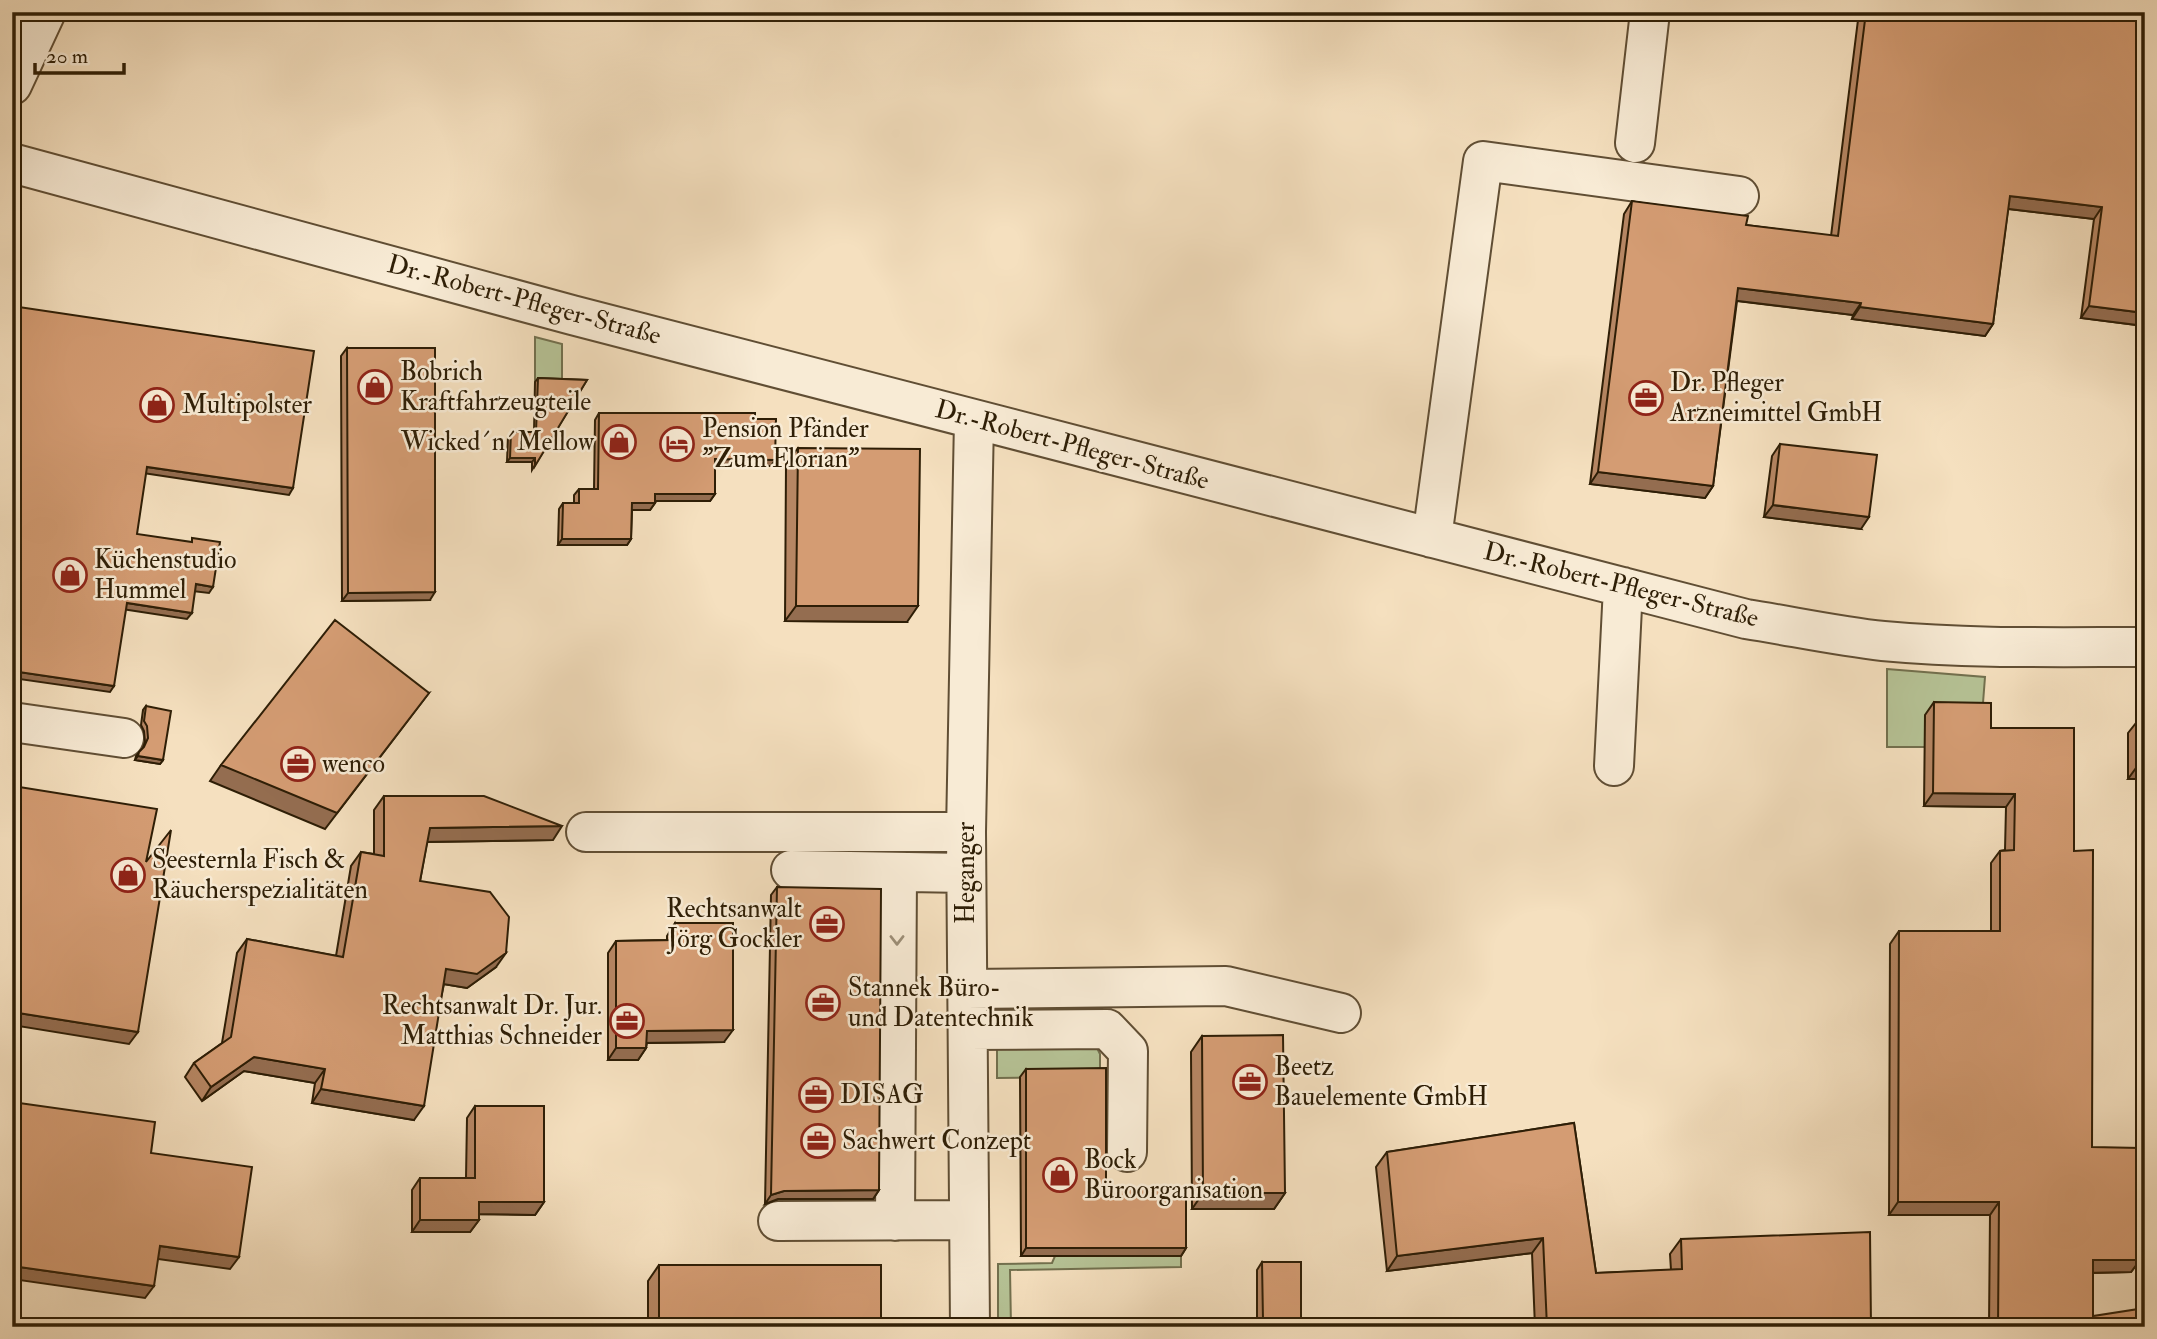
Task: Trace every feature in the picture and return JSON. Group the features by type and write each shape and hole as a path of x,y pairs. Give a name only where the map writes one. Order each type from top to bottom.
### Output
{"street":[{"path":"12,85 46,12"},
{"path":"1635,143 1650,12"},
{"path":"1432,538 1483,161 1739,196"},
{"name":"Dr.-Robert-Pfleger-Straße","path":"12,163 974,420 1746,619 1879,640 1982,647 2145,647"},
{"name":"Heganger","path":"970,1327 966,832 974,420"},
{"path":"1614,766 1623,587"},
{"path":"12,722 124,738"},
{"path":"586,832 966,832"},
{"path":"791,870 966,873"},
{"path":"895,1220 897,872"},
{"path":"967,989 1226,986 1341,1013"},
{"path":"968,1030 1107,1029 1128,1051 1127,1152"},
{"path":"778,1221 969,1220"}],"green space":[{"path":"535,337 562,344 562,383 535,382"},
{"path":"1887,669 1985,677 1982,716 1925,747 1887,747"},
{"path":"997,1042 1097,1048 1100,1054 1100,1077 997,1078"},
{"path":"1055,1256 1181,1256 1181,1267 1010,1270 1011,1327 998,1327 998,1264 1052,1263"}],"building":[{"path":"1866,12 2145,14 2145,313 2089,306 2102,207 2010,196 1993,324 1860,307 1861,303 1738,288 1713,486 1598,472 1632,201 1748,216 1746,225 1838,236"},
{"path":"12,306 314,351 293,488 147,467 137,534 192,542 192,538 220,542 213,587 196,584 192,613 127,603 114,686 12,671"},
{"path":"347,348 435,348 435,592 348,593"},
{"path":"538,378 587,380 535,466 535,458 510,458 511,432 536,432"},
{"path":"599,413 755,413 755,419 776,419 775,460 715,459 715,494 655,494 655,503 632,503 631,539 562,539 563,503 579,503 579,489 598,489"},
{"path":"1780,444 1877,455 1869,517 1773,505"},
{"path":"798,448 920,449 918,606 796,606"},
{"path":"335,620 429,693 337,813 221,765"},
{"path":"1934,702 1991,703 1991,728 2074,728 2074,851 2093,850 2092,1147 2140,1148 2140,1260 2093,1260 2093,1316 2145,1308 2145,1327 1998,1327 1999,1202 1898,1202 1899,931 2000,931 2000,851 2014,850 2015,794 1933,793"},
{"path":"146,706 171,711 163,760 138,756 148,738 144,721"},
{"path":"2136,723 2145,723 2145,768 2136,768"},
{"path":"13,786 157,809 146,862 171,830 138,1032 12,1012"},
{"path":"384,796 484,796 562,826 430,828 420,881 490,892 509,917 506,953 477,974 446,969 424,1106 321,1089 325,1069 254,1057 211,1087 194,1063 231,1037 247,939 343,957 361,852 384,856"},
{"path":"777,887 881,889 879,1190 784,1191 771,1195"},
{"path":"675,923 733,923 733,1030 647,1031 646,1048 616,1048 616,941 675,940"},
{"path":"1283,1035 1285,1193 1203,1193 1202,1036"},
{"path":"1106,1068 1106,1188 1186,1188 1186,1248 1026,1248 1026,1069"},
{"path":"12,1102 155,1122 151,1153 252,1167 239,1257 160,1246 154,1286 12,1266"},
{"path":"475,1106 544,1106 544,1202 479,1202 479,1220 420,1220 420,1178 475,1178"},
{"path":"1574,1123 1596,1273 1682,1269 1681,1239 1870,1232 1871,1327 1547,1327 1543,1238 1397,1256 1387,1152"},
{"path":"1262,1262 1301,1262 1301,1319 1263,1320"},
{"path":"659,1265 881,1265 881,1327 659,1327"}],"place":[{"name":"Bobrich Kraftfahrzeugteile","path":"375,387"},
{"name":"Dr. Pfleger Arzneimittel GmbH","path":"1646,398"},
{"name":"Multipolster","path":"157,405"},
{"name":"Wicked´n´Mellow","path":"619,442"},
{"name":"Pension Pfänder \"Zum Florian\"","path":"677,444"},
{"name":"Küchenstudio Hummel","path":"70,575"},
{"name":"wenco","path":"298,764"},
{"name":"Seesternla Fisch & Räucherspezialitäten","path":"128,875"},
{"name":"Rechtsanwalt Jörg Gockler","path":"827,924"},
{"name":"Stannek Büro- und Datentechnik","path":"823,1003"},
{"name":"Rechtsanwalt Dr. Jur. Matthias Schneider","path":"627,1021"},
{"name":"Beetz Bauelemente GmbH","path":"1250,1082"},
{"name":"DISAG","path":"816,1095"},
{"name":"Sachwert Conzept","path":"818,1141"},
{"name":"Bock Büroorganisation","path":"1060,1175"}]}
